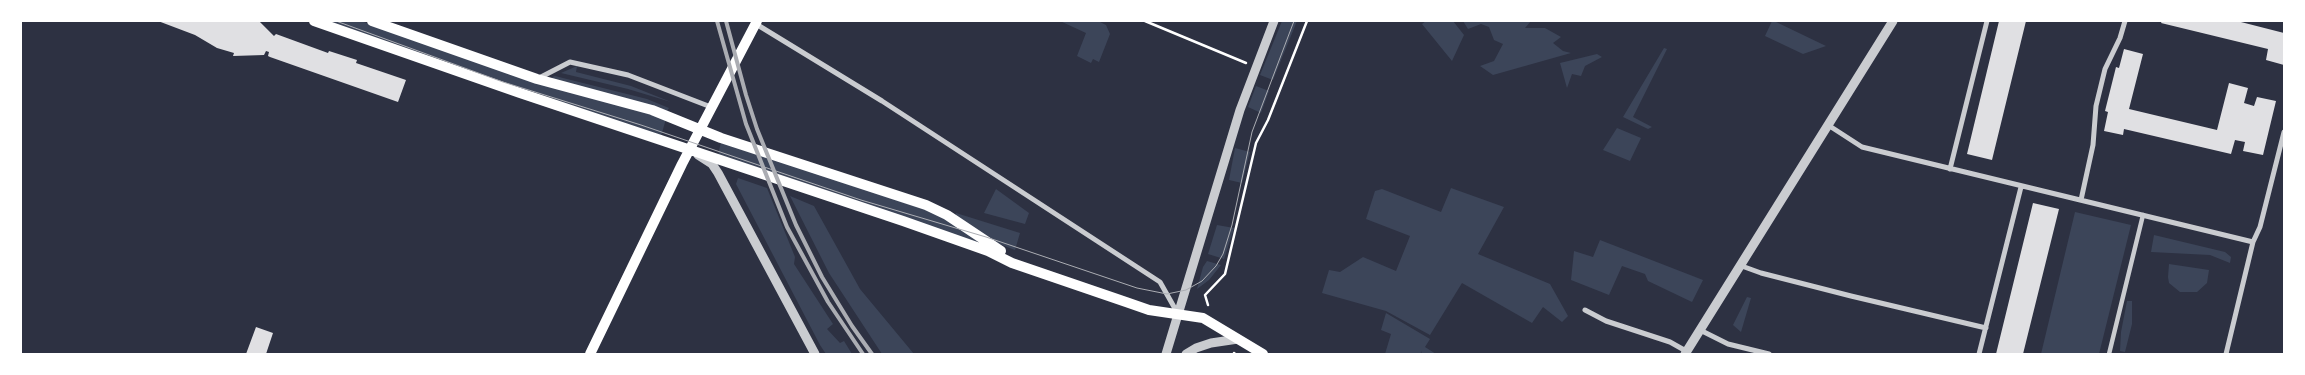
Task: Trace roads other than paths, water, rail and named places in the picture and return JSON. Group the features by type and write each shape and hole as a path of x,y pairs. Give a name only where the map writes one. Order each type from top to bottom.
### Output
{"main road":[{"path":"314,21 520,94 690,149 822,195 904,220 988,251 1012,263 1149,310 1203,318 1262,354"},
{"path":"372,21 537,79 652,110 721,138 938,210 1032,270"},
{"path":"590,354 700,129 756,23"}],"street":[{"path":"1166,354 1240,110 1274,21"},
{"path":"1585,310 1606,321 1670,342 1686,352 1893,21"},
{"path":"1950,169 1987,21"},
{"path":"2081,200 2093,145 2096,106 2105,68 2120,38 2125,21"},
{"path":"756,23 882,100 1160,282 1178,314"},
{"path":"537,79 570,62 628,76 712,108"},
{"path":"1828,125 1862,147 2253,242"},
{"path":"2226,354 2253,242 2260,226 2284,132"},
{"path":"690,149 712,164 718,172 815,354"},
{"path":"1979,354 2021,186"},
{"path":"2109,354 2143,216"},
{"path":"1739,266 1851,296 1986,328"},
{"path":"1700,330 1728,344 1768,354"},
{"path":"1186,354 1203,346 1238,338"}],"tram line":[{"path":"336,21 503,82 641,125 861,200 986,237 1137,288 1167,294 1186,290 1202,281 1216,266 1223,254 1232,225 1252,132 1294,21"}],"railway":[{"path":"717,21 746,124 787,227 828,302 863,354"},
{"path":"726,21 757,129 796,225 822,277 852,326 872,354"}]}
